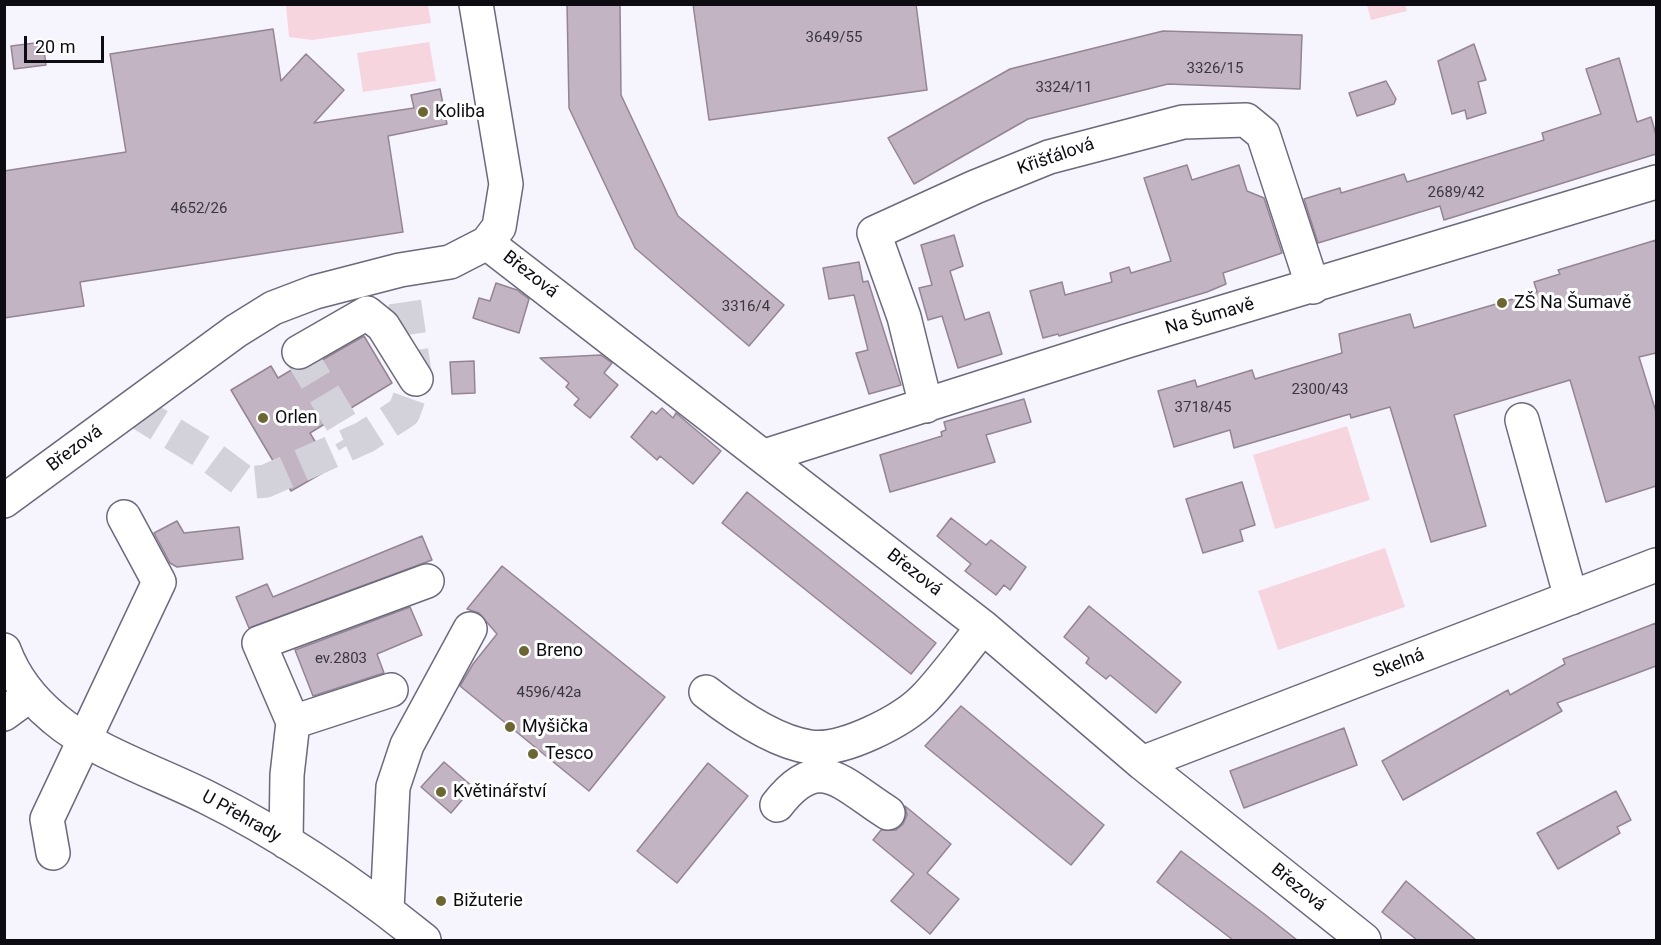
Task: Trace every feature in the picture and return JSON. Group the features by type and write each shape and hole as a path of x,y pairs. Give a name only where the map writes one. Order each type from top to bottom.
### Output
{"street":[{"path":"476,4 506,184 499,227 488,243"},
{"name":"Křišťálová","path":"926,406 904,317 874,233 956,195 1049,157 1182,122 1246,120 1263,135 1313,287"},
{"name":"Na Šumavě","path":"765,456 1127,341 1313,287 1656,182"},
{"name":"Březová","path":"4,501 236,331 273,308 325,290 400,270 450,262 488,243 983,627 1142,763 1364,940"},
{"path":"299,352 367,313 383,326 416,379"},
{"path":"1522,420 1571,598"},
{"path":"53,853 47,819 159,582 124,517"},
{"name":"Skelná","path":"1142,763 1656,565"},
{"path":"286,842 287,775 293,722 260,643 427,581"},
{"path":"706,692 769,733 811,748 853,741 890,725 924,699 983,627"},
{"path":"387,910 391,872 393,787 407,745 470,629"},
{"name":"U Přehrady","path":"4,650 10,665 17,704 55,720 86,739 210,799 286,842 387,910 424,940"},
{"path":"293,722 391,690"},
{"path":"777,805 789,789 806,776 825,774 888,813"}],"shaded area":[{"path":"286,5 428,5 431,23 312,40 289,37"},
{"path":"1367,5 1405,5 1407,11 1371,20"},
{"path":"429,42 436,81 363,92 357,53"},
{"path":"1347,426 1370,500 1275,529 1253,455"},
{"path":"1385,548 1405,607 1278,650 1258,591"}],"building":[{"path":"567,4 620,4 621,95 678,216 784,305 749,346 635,248 569,108"},
{"path":"693,4 916,4 927,90 709,120"},
{"path":"273,29 281,81 306,54 344,90 314,123 414,108 411,95 440,89 447,124 388,136 403,232 80,282 84,306 4,318 4,171 126,152 110,54"},
{"path":"1163,31 1302,35 1300,89 1168,84 1028,119 914,184 888,138 1010,69"},
{"path":"43,42 46,65 14,69 11,46"},
{"path":"1474,44 1486,80 1478,82 1486,113 1467,119 1465,110 1452,114 1438,61"},
{"path":"1619,58 1637,122 1651,117 1656,135 1656,154 1444,220 1440,206 1318,243 1304,199 1340,188 1341,193 1404,174 1407,182 1544,140 1542,133 1601,114 1586,69"},
{"path":"1386,81 1396,99 1394,104 1357,116 1349,93"},
{"path":"1187,165 1192,180 1239,165 1247,191 1264,198 1282,253 1223,273 1226,284 1207,292 1059,336 1058,334 1043,338 1030,291 1062,282 1065,295 1112,282 1110,273 1129,267 1131,273 1171,261 1144,178"},
{"path":"954,235 963,266 950,271 965,320 989,312 1002,354 958,368 942,316 928,320 919,288 932,285 921,245"},
{"path":"1656,240 1656,353 1639,357 1656,412 1656,486 1606,502 1570,380 1454,415 1486,526 1431,542 1390,407 1351,418 1350,414 1234,448 1230,430 1174,447 1158,391 1195,380 1197,387 1252,370 1255,379 1342,353 1339,334 1410,314 1414,328 1537,292 1534,282 1560,274 1558,270"},
{"path":"859,262 863,282 868,281 901,385 869,394 856,353 868,350 854,295 829,299 823,268"},
{"path":"496,283 517,290 529,299 519,333 473,318 479,298 490,301"},
{"path":"364,336 392,383 310,433 331,468 291,491 231,390 271,366 278,378 293,369 308,368"},
{"path":"601,355 612,363 604,373 618,385 590,418 574,405 579,399 566,387 569,383 540,358"},
{"path":"474,361 475,393 452,394 450,362"},
{"path":"1024,399 1031,422 986,435 995,462 890,492 880,455 942,436 941,432 946,430 944,422"},
{"path":"662,408 673,418 676,413 721,451 693,484 660,456 657,460 631,437 652,411 656,414"},
{"path":"1242,482 1255,525 1240,530 1243,541 1203,553 1186,499"},
{"path":"747,492 936,643 911,674 722,523"},
{"path":"951,518 986,545 991,540 1026,567 1010,590 1004,585 996,595 965,571 971,564 937,536"},
{"path":"177,521 184,533 239,527 243,559 177,567 170,563 154,533"},
{"path":"422,536 432,560 249,628 236,597 267,584 273,597"},
{"path":"502,566 665,697 589,791 460,686 473,664 497,634 479,613 467,609"},
{"path":"1089,606 1181,682 1156,713 1110,675 1106,679 1086,663 1089,658 1064,637"},
{"path":"410,607 422,635 377,654 384,673 313,696 295,650"},
{"path":"1656,623 1656,666 1557,703 1562,711 1403,800 1382,761 1508,690 1510,695 1565,664 1563,659"},
{"path":"961,706 1104,825 1071,865 925,746"},
{"path":"1344,728 1357,765 1244,808 1230,771"},
{"path":"444,762 473,787 451,813 421,787"},
{"path":"708,763 748,796 677,883 637,851"},
{"path":"1616,791 1631,820 1617,827 1620,833 1558,869 1537,833"},
{"path":"905,806 951,844 927,873 959,899 930,934 891,901 914,874 873,840 881,830 896,830 903,824 907,815"},
{"path":"1181,851 1297,940 1233,940 1157,882"},
{"path":"1406,881 1476,940 1417,940 1382,912"}],"tunnel":[{"path":"131,408 211,457 246,483 266,481 365,437 404,412 416,379 400,270"},
{"path":"299,352 353,442"}],"place":[{"name":"Koliba","path":"423,112"},
{"name":"ZŠ Na Šumavě","path":"1502,303"},
{"name":"Orlen","path":"263,418"},
{"name":"Breno","path":"524,651"},
{"name":"Myšička","path":"510,727"},
{"name":"Tesco","path":"533,754"},
{"name":"Květinářství","path":"441,792"},
{"name":"Bižuterie","path":"441,901"}]}
